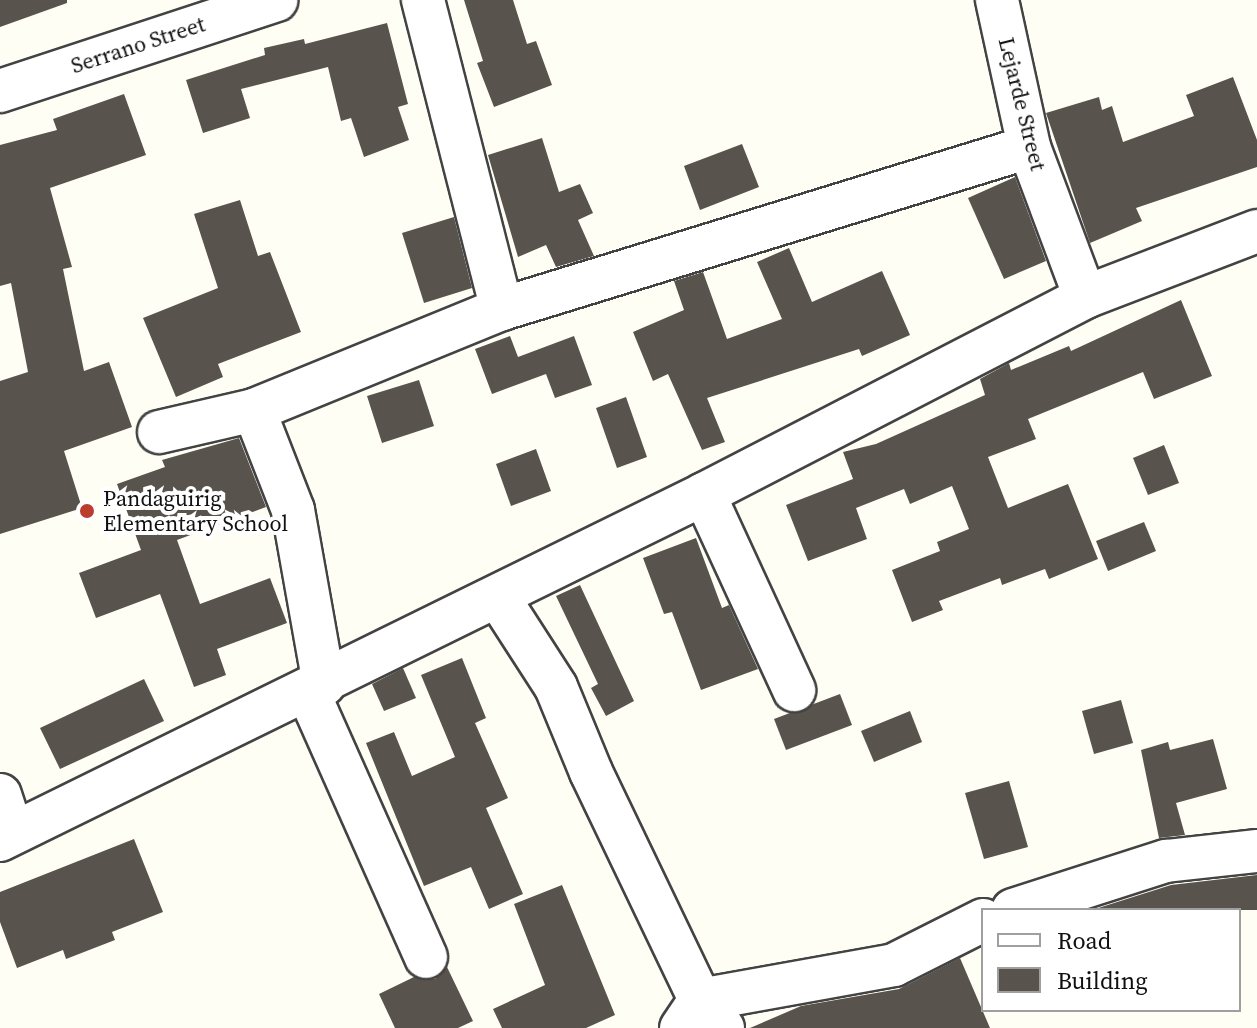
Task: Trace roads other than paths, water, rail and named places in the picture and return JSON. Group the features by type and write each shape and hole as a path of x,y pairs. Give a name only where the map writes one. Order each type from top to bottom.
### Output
{"street":[{"name":"Serrano Street","path":"0,91 276,0"},
{"path":"423,0 502,309"},
{"name":"Lejarde Street","path":"997,0 1029,147 1085,297"},
{"path":"159,432 254,410 502,309 1029,147"},
{"path":"4,823 316,688 704,494 1085,297 1257,231"},
{"path":"254,410 293,510 316,688 426,957"},
{"path":"704,494 794,690"},
{"path":"498,597 556,687 702,1019 894,965 981,921"},
{"path":"1019,908 1166,861 1257,851"}],"place":[{"name":"Pandaguirig Elementary School","path":"87,511"}]}
